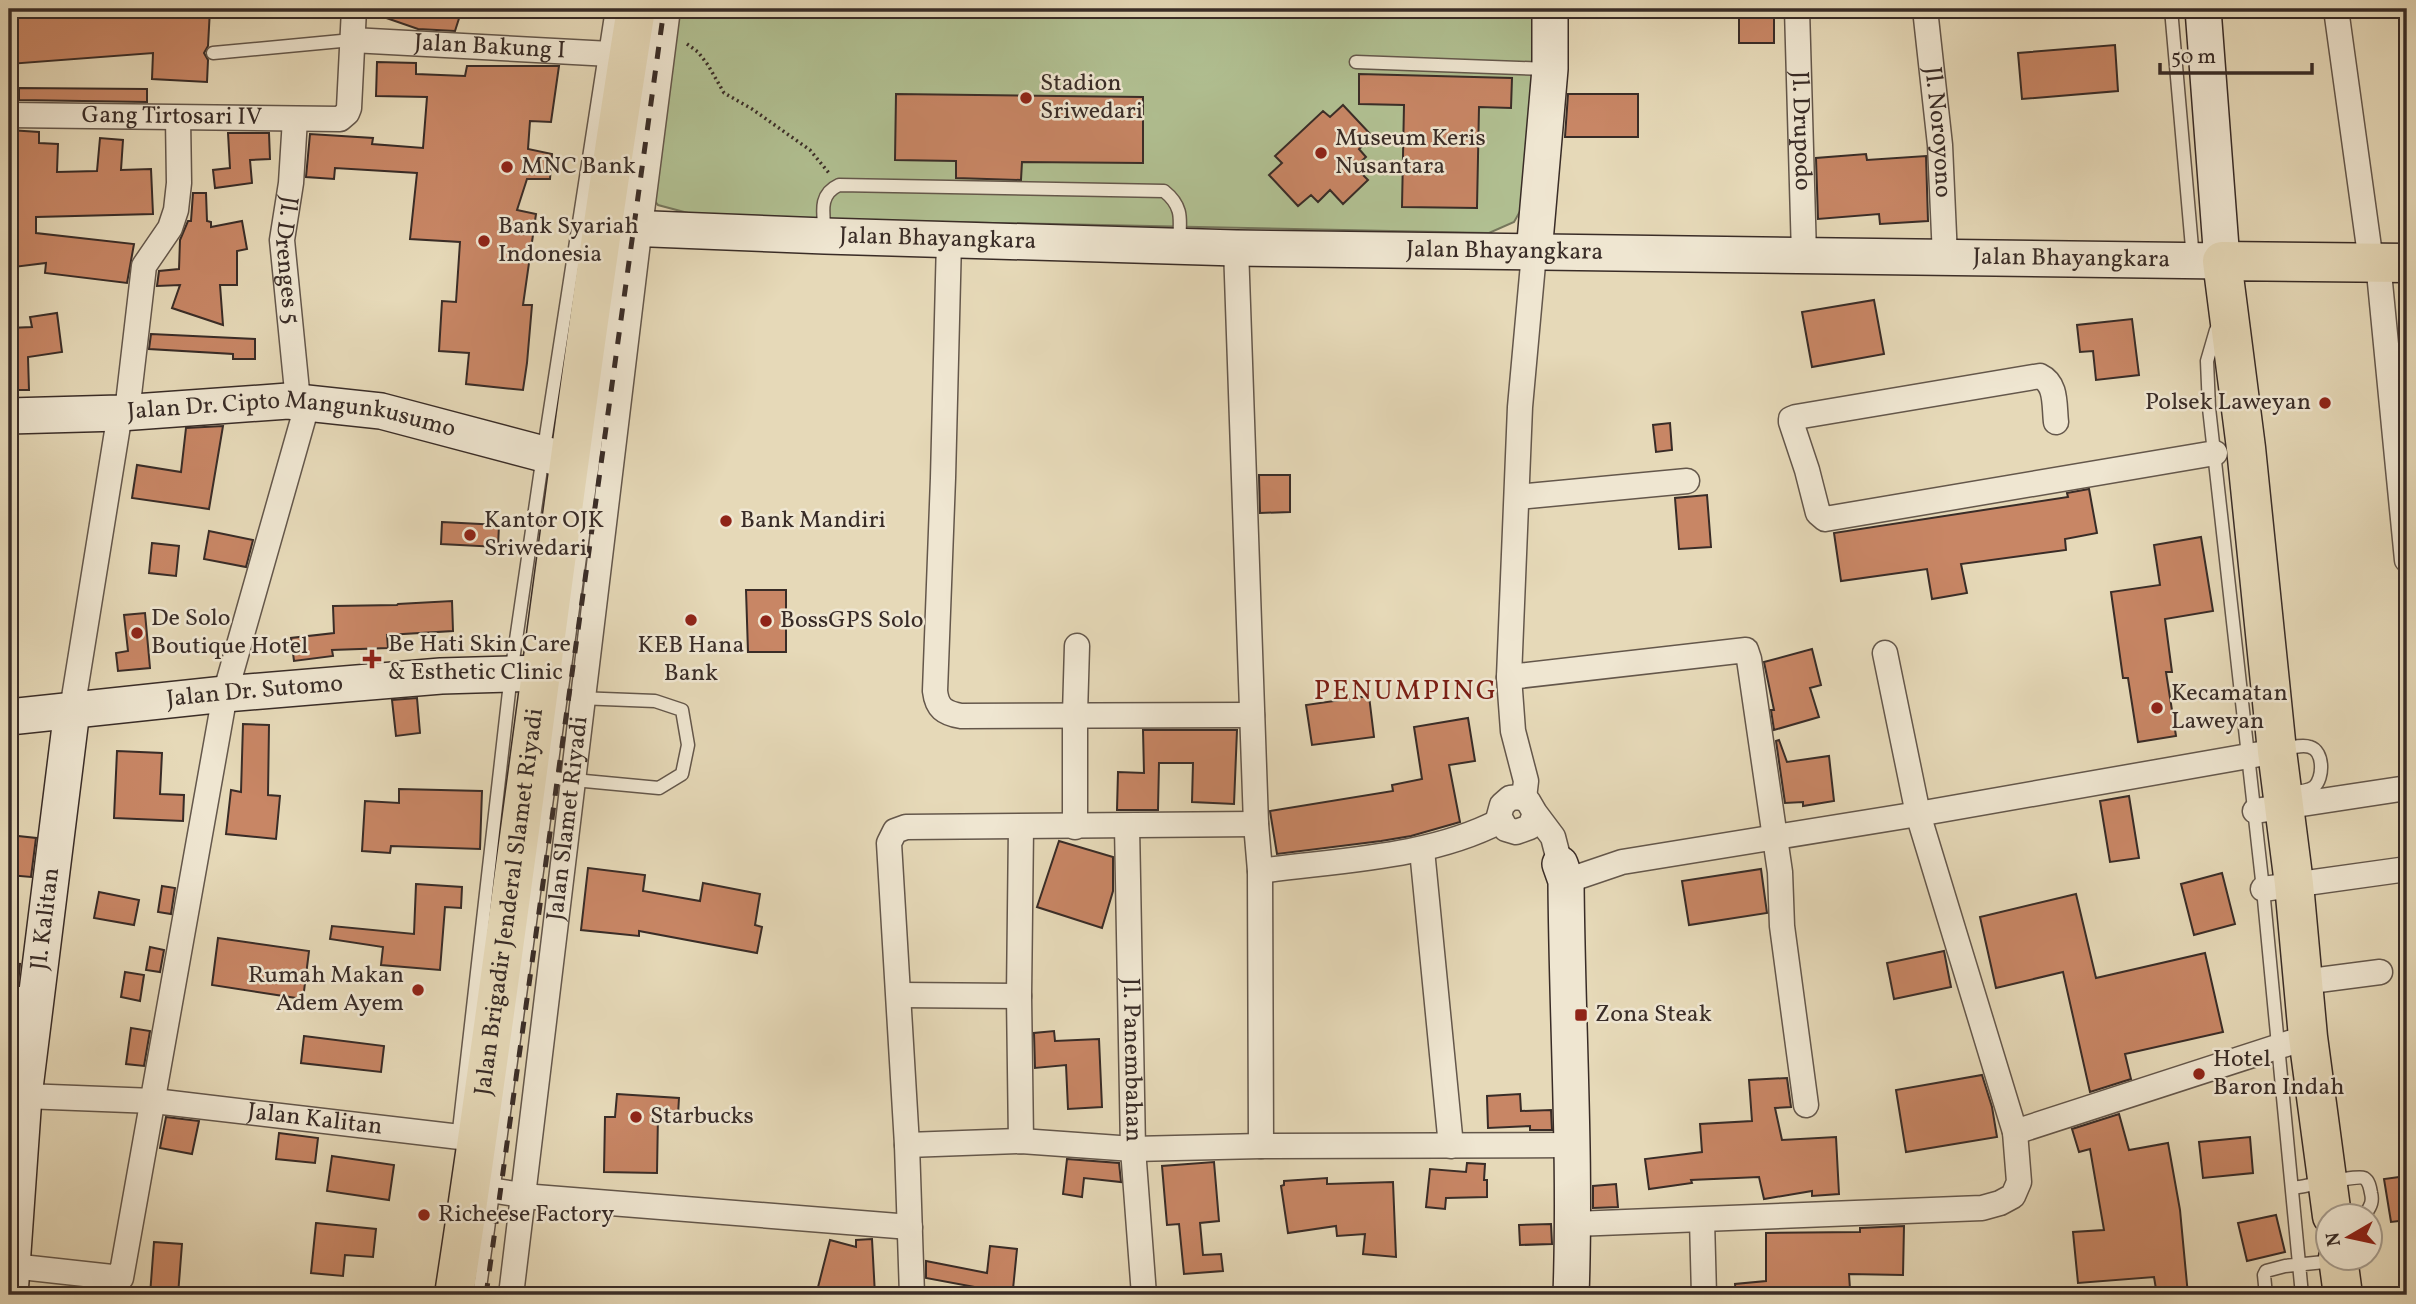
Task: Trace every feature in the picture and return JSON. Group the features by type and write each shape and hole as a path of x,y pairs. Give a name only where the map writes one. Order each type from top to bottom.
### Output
{"main road":[{"path":"1534,253 1550,69 1550,9"},
{"path":"2203,9 2195,102 2208,260 2230,325 2244,569 2263,754 2274,804 2279,887 2303,982 2293,1041 2324,1201"},
{"name":"Jalan Brigadir Jenderal Slamet Riyadi","path":"454,1295 482,1189 464,1143 551,778 547,688 556,458 622,228 617,54 656,14"},
{"name":"Jalan Bhayangkara","path":"622,228 1236,248 2386,262"},
{"name":"Jalan Dr. Cipto Mangunkusumo","path":"9,416 303,402 381,411 556,458"},
{"name":"Jalan Dr. Sutomo","path":"9,717 225,694 441,676 547,688"},
{"name":"Jl. Kalitan","path":"11,1281 16,1100 23,999 72,710"},
{"path":"1563,872 1573,1144 1571,1295"}],"street":[{"path":"352,40 355,9"},
{"name":"Jl. Drupodo","path":"1797,9 1804,255"},
{"name":"Jl. Noroyono","path":"1925,9 1940,145 1945,257"},
{"path":"2336,9 2386,262 2407,560"},
{"name":"Jalan Slamet Riyadi","path":"547,688 656,14"},
{"name":"Jalan Bakung I","path":"352,40 617,54"},
{"name":"Gang Tirtosari IV","path":"9,115 335,120 344,117 349,108 352,40"},
{"path":"72,710 124,412 144,266 170,228 176,210 178,118"},
{"name":"Jl. Drenges 5","path":"295,119 291,183 282,240 303,402"},
{"path":"948,240 936,702 942,710 961,716 1252,715"},
{"path":"1236,248 1256,824 1261,871 1261,1146"},
{"path":"1524,810 1526,781 1513,731 1509,677 1520,407 1534,253"},
{"path":"2056,422 2053,390 2047,379 2040,376 1791,419 1818,513 1825,519 2215,453"},
{"path":"11,1281 121,1278 225,694 303,402"},
{"path":"1517,497 1687,481"},
{"path":"1075,827 1077,646"},
{"path":"1509,677 1746,650 1780,872 1782,926 1806,1105"},
{"path":"1574,1224 1982,1208 2013,1196 2019,1182 2015,1132 1918,814 1885,653"},
{"path":"1261,871 1422,850 1463,838 1500,821 1502,805 1524,810 1543,821 1553,837 1563,872 2263,754"},
{"name":"Jalan Slamet Riyadi","path":"511,1295 523,1196 551,778"},
{"path":"2274,804 2407,788"},
{"path":"912,1295 907,1145 889,843 895,831 906,827 1256,824"},
{"name":"Jl. Panembahan","path":"1127,826 1133,1149 1144,1295"},
{"path":"1020,827 1021,1141"},
{"path":"1422,850 1451,1146"},
{"path":"2279,887 2407,869"},
{"path":"2303,982 2380,972"},
{"path":"899,995 1019,996"},
{"path":"2015,1132 2293,1041"},
{"name":"Jalan Kalitan","path":"16,1100 154,1101 464,1143"},
{"path":"907,1145 1021,1141 1133,1149 1573,1144"},
{"path":"482,1189 523,1196 911,1227"},
{"path":"1702,1220 1704,1295"},
{"path":"2341,1277 2356,1295"}],"lane":[{"path":"556,458 617,54 612,9"},
{"path":"2171,9 2195,102"},
{"path":"213,53 352,40"},
{"path":"1356,62 1550,69"},
{"path":"825,236 824,199 829,190 839,185 1164,191 1175,200 1180,213 1178,246"},
{"path":"2230,325 2216,330 2207,361 2209,408 2215,453 2244,569"},
{"path":"464,1143 547,688 655,701 682,710 688,744 682,774 659,788 551,778 482,1189 479,1295"},
{"path":"2279,887 2293,1041"},
{"path":"2302,1295 2300,1265 2324,1201"},
{"path":"2266,1295 2266,1271 2300,1265 2341,1277"}],"path":[{"path":"656,14 698,52 724,93 752,109 810,150 839,185"}],"green space":[{"path":"676,9 1538,9 1527,199 1514,222 1489,233 703,217 658,205 651,197"}],"building":[{"path":"9,9 210,9 208,46 204,53 208,60 207,82 152,79 153,53 9,64"},
{"path":"369,9 462,9 455,31 418,29 369,12"},
{"path":"1739,9 1774,9 1774,43 1739,43"},
{"path":"2115,45 2118,91 2022,99 2018,53"},
{"path":"377,62 416,63 416,74 465,76 467,66 559,66 551,122 530,121 528,149 552,154 550,179 527,179 517,210 536,214 523,305 532,305 523,390 466,384 469,353 439,351 442,301 456,302 460,242 410,239 417,173 335,168 334,179 306,177 310,134 373,138 372,144 423,148 427,97 376,96"},
{"path":"1359,74 1512,78 1511,108 1479,107 1477,208 1402,207 1404,105 1359,104"},
{"path":"19,88 147,89 147,102 19,100"},
{"path":"896,94 1143,97 1143,163 1022,162 1021,180 956,178 956,161 895,160"},
{"path":"1568,94 1638,94 1638,137 1565,137"},
{"name":"Museum Keris Nusantara","path":"1343,105 1373,137 1359,149 1366,157 1355,167 1368,180 1343,204 1330,190 1318,202 1311,195 1298,206 1269,175 1282,163 1275,156 1323,111 1330,117"},
{"path":"9,130 39,132 39,143 58,144 57,172 97,171 100,138 123,140 121,170 151,169 153,214 36,217 36,233 134,244 127,283 45,273 46,263 14,267 9,224"},
{"path":"228,133 269,133 270,159 250,160 252,183 215,188 213,170 230,168"},
{"path":"1866,154 1867,160 1926,156 1928,221 1880,224 1879,214 1818,219 1816,158"},
{"path":"193,193 206,193 207,221 211,222 211,227 242,221 247,249 237,251 237,285 220,285 223,325 172,308 180,285 157,286 159,271 179,269 180,240 188,221 191,221"},
{"path":"1874,300 1884,354 1812,367 1802,312"},
{"path":"57,313 62,352 28,357 29,390 9,390 9,328 32,327 30,317"},
{"path":"2132,319 2139,375 2096,380 2093,351 2080,352 2077,325"},
{"path":"151,334 255,339 255,359 233,359 233,354 149,349"},
{"path":"1670,423 1672,450 1656,452 1653,425"},
{"path":"223,426 209,509 132,498 137,465 181,472 186,428"},
{"path":"1259,475 1290,475 1290,512 1260,513"},
{"path":"2089,489 2097,533 2065,539 2066,550 1961,564 1967,593 1932,599 1927,569 1841,581 1834,533 2068,497 2067,493"},
{"path":"1707,495 1711,547 1679,549 1675,498"},
{"name":"Kantor OJK Sriwedari","path":"442,522 499,525 498,547 441,544"},
{"path":"209,531 253,540 246,567 204,559"},
{"path":"2201,537 2213,611 2165,619 2172,672 2166,672 2176,736 2138,742 2128,678 2123,678 2111,592 2160,585 2154,545"},
{"path":"152,543 179,546 176,576 149,573"},
{"name":"BossGPS Solo","path":"746,590 786,590 786,652 748,652"},
{"path":"452,601 453,631 387,635 388,648 332,650 333,656 294,661 291,638 334,633 333,606"},
{"name":"De Solo Boutique Hotel","path":"145,613 150,668 118,671 116,653 128,651 124,615"},
{"path":"1812,649 1821,685 1810,688 1819,717 1774,730 1771,710 1774,710 1764,662"},
{"path":"1369,696 1374,737 1312,745 1306,705"},
{"path":"417,698 420,733 396,736 392,700"},
{"path":"1468,718 1475,761 1449,765 1460,822 1411,836 1277,854 1270,811 1393,791 1392,785 1422,779 1414,727"},
{"path":"243,724 269,725 268,795 280,796 276,839 226,834 231,790 241,792"},
{"path":"1143,730 1237,730 1234,804 1192,802 1193,763 1159,763 1158,810 1117,810 1118,772 1144,773"},
{"path":"1779,740 1787,762 1829,756 1834,801 1803,806 1803,802 1785,803 1776,741"},
{"path":"117,751 162,753 160,794 184,795 183,821 114,818"},
{"path":"399,789 482,791 480,849 391,846 390,853 362,851 365,801 399,803"},
{"path":"2129,796 2139,858 2110,862 2100,801"},
{"path":"9,835 36,838 31,877 9,875"},
{"path":"1059,841 1113,857 1113,891 1102,928 1037,907"},
{"path":"588,868 645,875 643,891 700,901 703,883 760,894 755,925 762,927 757,953 639,931 639,936 581,930"},
{"path":"1761,869 1767,913 1689,925 1682,881"},
{"path":"2222,873 2235,924 2194,935 2181,884"},
{"path":"416,884 462,887 461,908 445,907 440,970 381,965 383,947 330,939 332,926 414,934"},
{"path":"162,886 175,888 171,914 158,912"},
{"path":"99,892 139,900 134,925 94,918"},
{"path":"2076,894 2096,978 2205,953 2223,1032 2125,1054 2131,1079 2090,1092 2063,972 1996,988 1980,917"},
{"path":"218,938 309,951 303,999 212,985"},
{"path":"150,947 164,950 160,972 146,970"},
{"path":"1944,951 1951,987 1894,999 1887,963"},
{"path":"9,963 20,964 18,984 9,983"},
{"path":"125,972 144,975 140,1001 121,997"},
{"path":"131,1028 150,1031 144,1066 126,1064"},
{"path":"1054,1031 1055,1041 1099,1039 1102,1107 1068,1109 1066,1065 1035,1068 1034,1033"},
{"path":"304,1036 384,1046 381,1072 301,1063"},
{"path":"1982,1075 1992,1107 1997,1137 1906,1152 1896,1090"},
{"path":"1787,1078 1791,1107 1775,1108 1782,1140 1836,1137 1839,1194 1812,1196 1812,1191 1764,1199 1759,1177 1691,1180 1692,1183 1649,1189 1645,1159 1702,1152 1700,1124 1752,1121 1749,1080"},
{"path":"617,1094 679,1098 678,1115 658,1114 657,1173 604,1172 605,1117 615,1117"},
{"path":"1520,1094 1521,1111 1551,1110 1552,1130 1530,1130 1530,1126 1488,1128 1487,1096"},
{"path":"2119,1114 2129,1150 2168,1143 2180,1210 2188,1295 2157,1295 2154,1277 2078,1283 2073,1232 2104,1230 2090,1149 2079,1152 2072,1129"},
{"path":"166,1117 199,1121 192,1154 160,1148"},
{"path":"279,1133 318,1138 315,1163 276,1159"},
{"path":"2250,1137 2253,1173 2203,1178 2199,1142"},
{"path":"332,1156 394,1165 389,1200 327,1191"},
{"path":"1067,1159 1119,1163 1121,1182 1084,1178 1082,1197 1063,1194"},
{"path":"1214,1162 1219,1221 1200,1223 1203,1255 1221,1254 1223,1271 1184,1274 1179,1224 1167,1225 1162,1166"},
{"path":"1467,1163 1485,1164 1487,1197 1446,1198 1445,1209 1426,1207 1430,1169 1466,1172"},
{"path":"2407,1176 2407,1220 2391,1222 2384,1179"},
{"path":"1327,1178 1327,1184 1393,1182 1396,1257 1363,1254 1365,1234 1337,1236 1336,1226 1288,1233 1281,1186 1284,1181"},
{"path":"1616,1184 1618,1207 1593,1208 1593,1186"},
{"path":"2276,1215 2285,1252 2247,1261 2238,1223"},
{"path":"316,1223 376,1229 373,1257 345,1255 343,1276 311,1273"},
{"path":"1551,1224 1552,1244 1520,1245 1519,1225"},
{"path":"1904,1226 1903,1275 1849,1274 1850,1289 1803,1291 1803,1295 1736,1295 1735,1284 1766,1281 1766,1233 1860,1232 1860,1228"},
{"path":"872,1239 875,1295 816,1295 830,1240 856,1247 856,1240"},
{"path":"154,1242 182,1244 178,1295 150,1295"},
{"path":"990,1246 1017,1249 1013,1289 1008,1288 1007,1293 926,1278 926,1261 987,1273"}],"railway":[{"path":"486,1295 664,9"}],"place":[{"name":"Stadion Sriwedari","path":"1026,98"},
{"name":"Museum Keris Nusantara","path":"1321,153"},
{"name":"MNC Bank","path":"507,167"},
{"name":"Bank Syariah Indonesia","path":"484,241"},
{"name":"Polsek Laweyan","path":"2325,403"},
{"name":"Bank Mandiri","path":"726,521"},
{"name":"Kantor OJK Sriwedari","path":"470,535"},
{"name":"KEB Hana Bank","path":"691,620"},
{"name":"BossGPS Solo","path":"766,621"},
{"name":"De Solo Boutique Hotel","path":"137,633"},
{"name":"Be Hati Skin Care & Esthetic Clinic","path":"372,659"},
{"name":"Kecamatan Laweyan","path":"2157,708"},
{"name":"Rumah Makan Adem Ayem","path":"418,990"},
{"name":"Zona Steak","path":"1581,1015"},
{"name":"Hotel Baron Indah","path":"2199,1074"},
{"name":"Starbucks","path":"636,1117"},
{"name":"Richeese Factory","path":"424,1215"}],"district":[{"name":"PENUMPING","path":"1406,691"}]}
